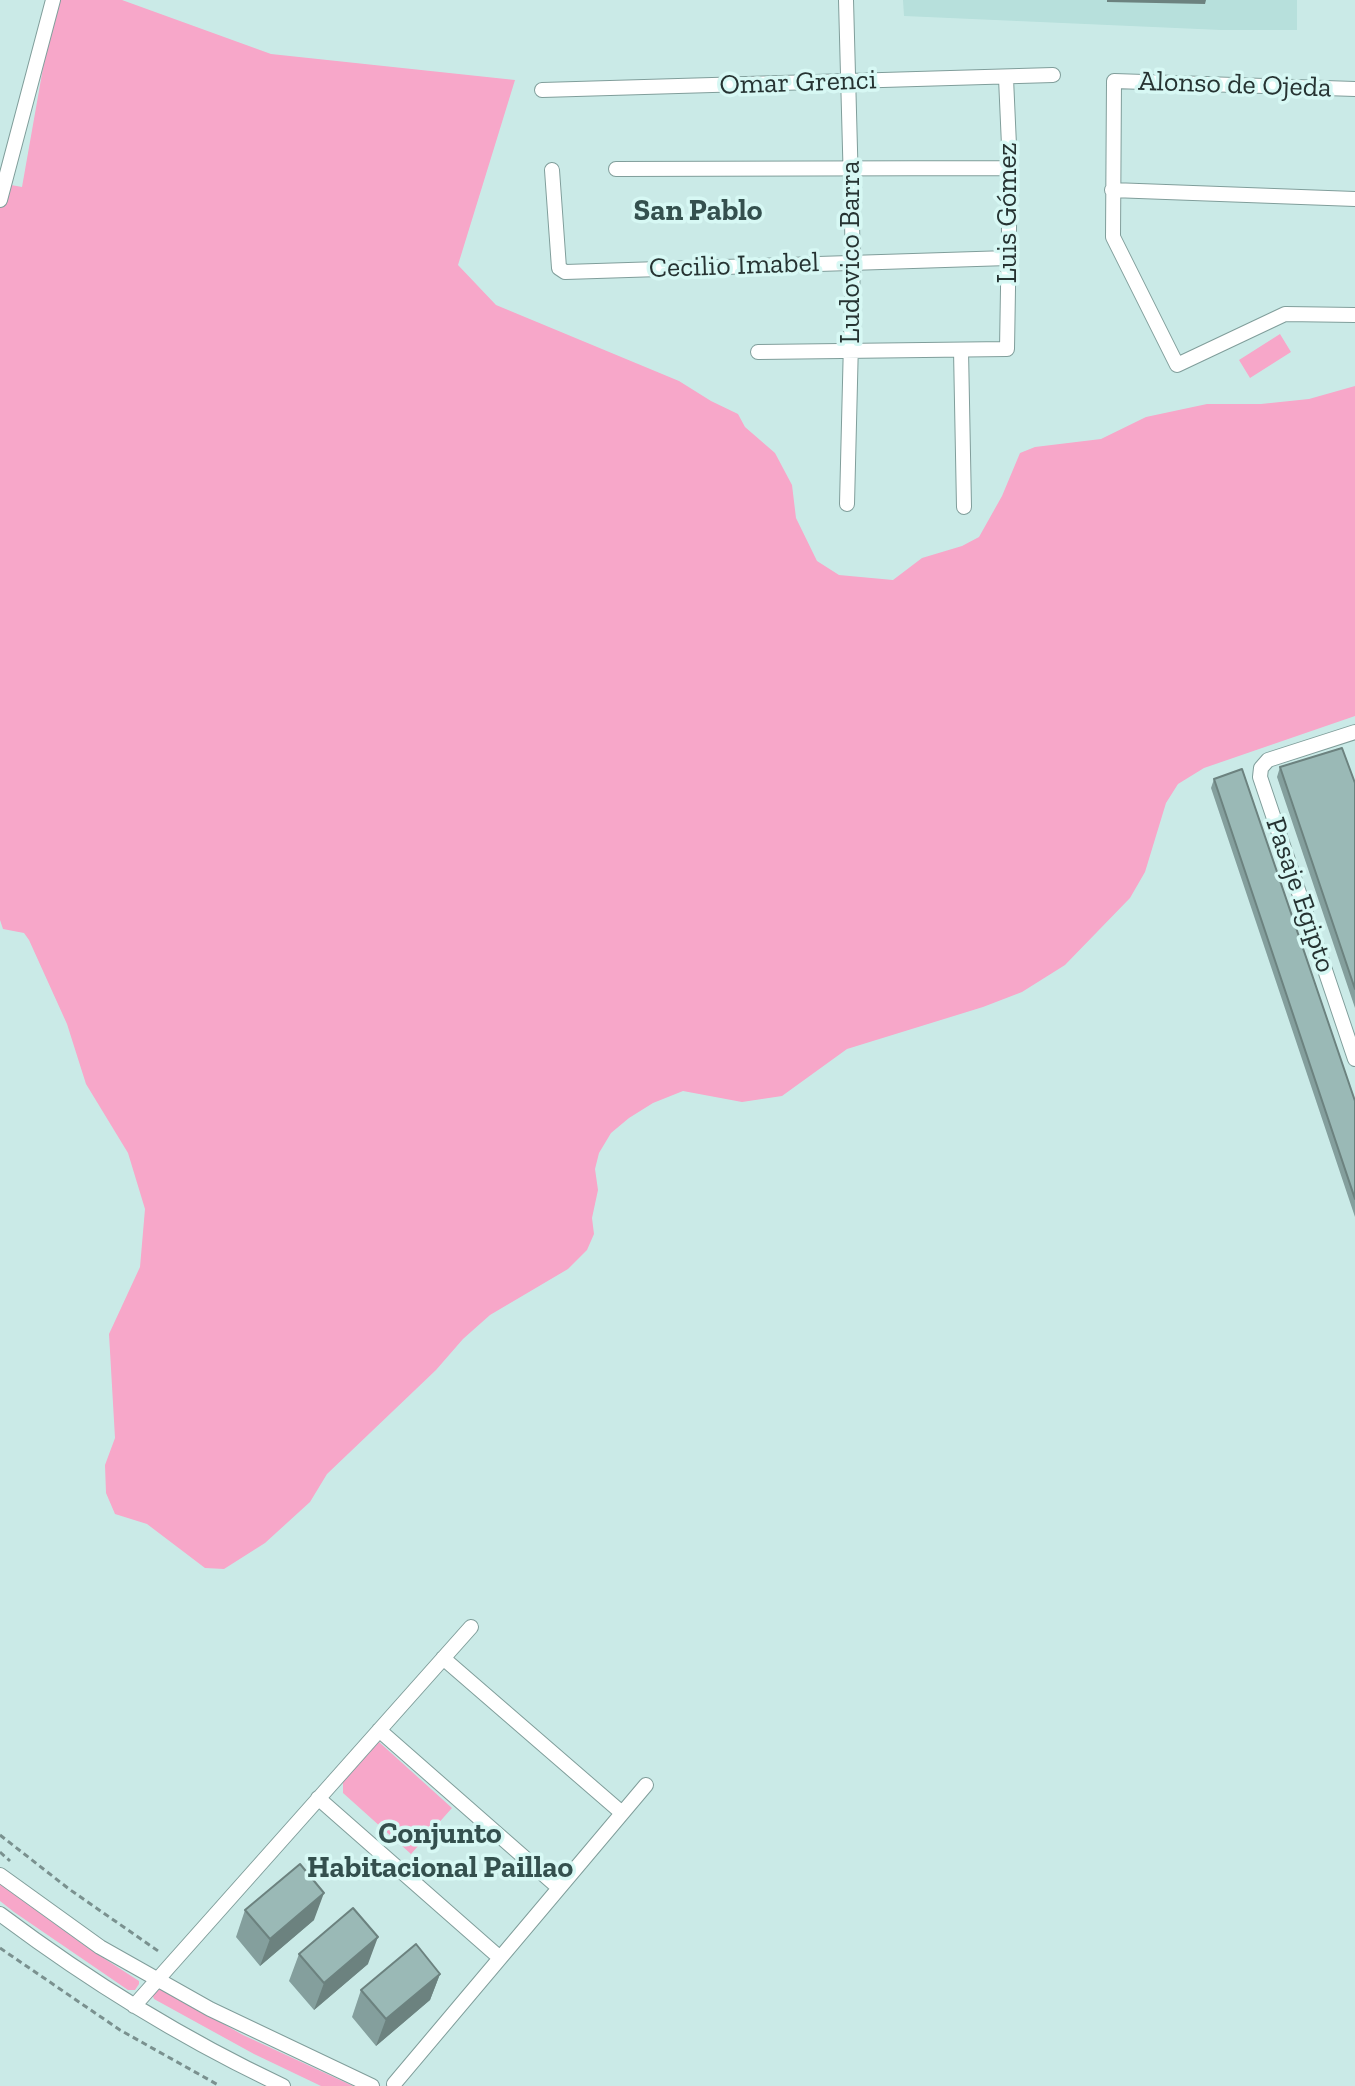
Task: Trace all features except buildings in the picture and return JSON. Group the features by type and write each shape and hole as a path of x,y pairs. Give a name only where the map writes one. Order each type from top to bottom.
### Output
{"street":[{"path":"0,200 53,0"},
{"name":"Ludovico Barra","path":"846,0 853,261 847,504"},
{"name":"Omar Grenci","path":"542,90 1053,75"},
{"name":"Luis Gómez","path":"961,350 1007,349 1010,168 1006,78"},
{"name":"Alonso de Ojeda","path":"1112,190 1114,81 1355,89"},
{"path":"616,169 1010,168"},
{"name":"Cecilio Imabel","path":"552,170 559,268 565,272 1008,258"},
{"path":"1355,199 1112,190 1113,237 1177,365 1285,314 1355,315"},
{"path":"758,352 961,350 964,507"},
{"name":"Pasaje Egipto","path":"1355,734 1268,760 1261,768 1260,777 1355,1059"},
{"path":"134,2006 471,1627"},
{"path":"443,1658 622,1813"},
{"path":"379,1730 559,1888"},
{"path":"394,2084 646,1785"},
{"path":"318,1798 500,1958"},
{"path":"0,1875 100,1947 224,2016 372,2086"},
{"path":"0,1914 134,2006 283,2086"}],"path":[{"path":"0,1835 69,1889 174,1961"},
{"path":"0,1852 15,1865"},
{"path":"0,1948 120,2030 220,2086"}],"shaded area":[{"path":"55,0 122,0 271,54 515,80 458,265 496,305 679,381 738,414 745,427 775,453 792,485 796,518 817,561 839,575 893,580 922,558 962,546 979,537 1002,496 1020,453 1035,447 1101,439 1146,417 1207,404 1261,404 1309,399 1355,386 1355,716 1204,768 1178,784 1166,803 1145,872 1130,898 1065,965 1022,992 847,1049 782,1096 742,1102 683,1091 653,1103 629,1118 611,1133 599,1153 595,1169 598,1190 592,1218 594,1234 587,1250 568,1269 490,1315 327,1474 310,1502 265,1543 224,1569 205,1568 147,1524 115,1514 106,1493 105,1465 115,1438 109,1334 140,1267 145,1209 128,1153 86,1084 67,1024 29,940 24,933 3,929 0,920 0,183 22,187"},
{"path":"903,0 1297,0 1297,30 1221,30 904,16"},
{"path":"1280,334 1291,352 1250,378 1239,360"},
{"path":"379,1742 452,1808 411,1854 343,1793 343,1781"},
{"path":"0,1884 139,1981 135,1990 128,1990 14,1912 0,1901"},
{"path":"158,1987 243,2035 353,2086 321,2086 254,2054 154,1999 152,1994"}],"district":[{"name":"San Pablo","path":"698,211"},
{"name":"Conjunto Habitacional Paillao","path":"440,1851"}]}
